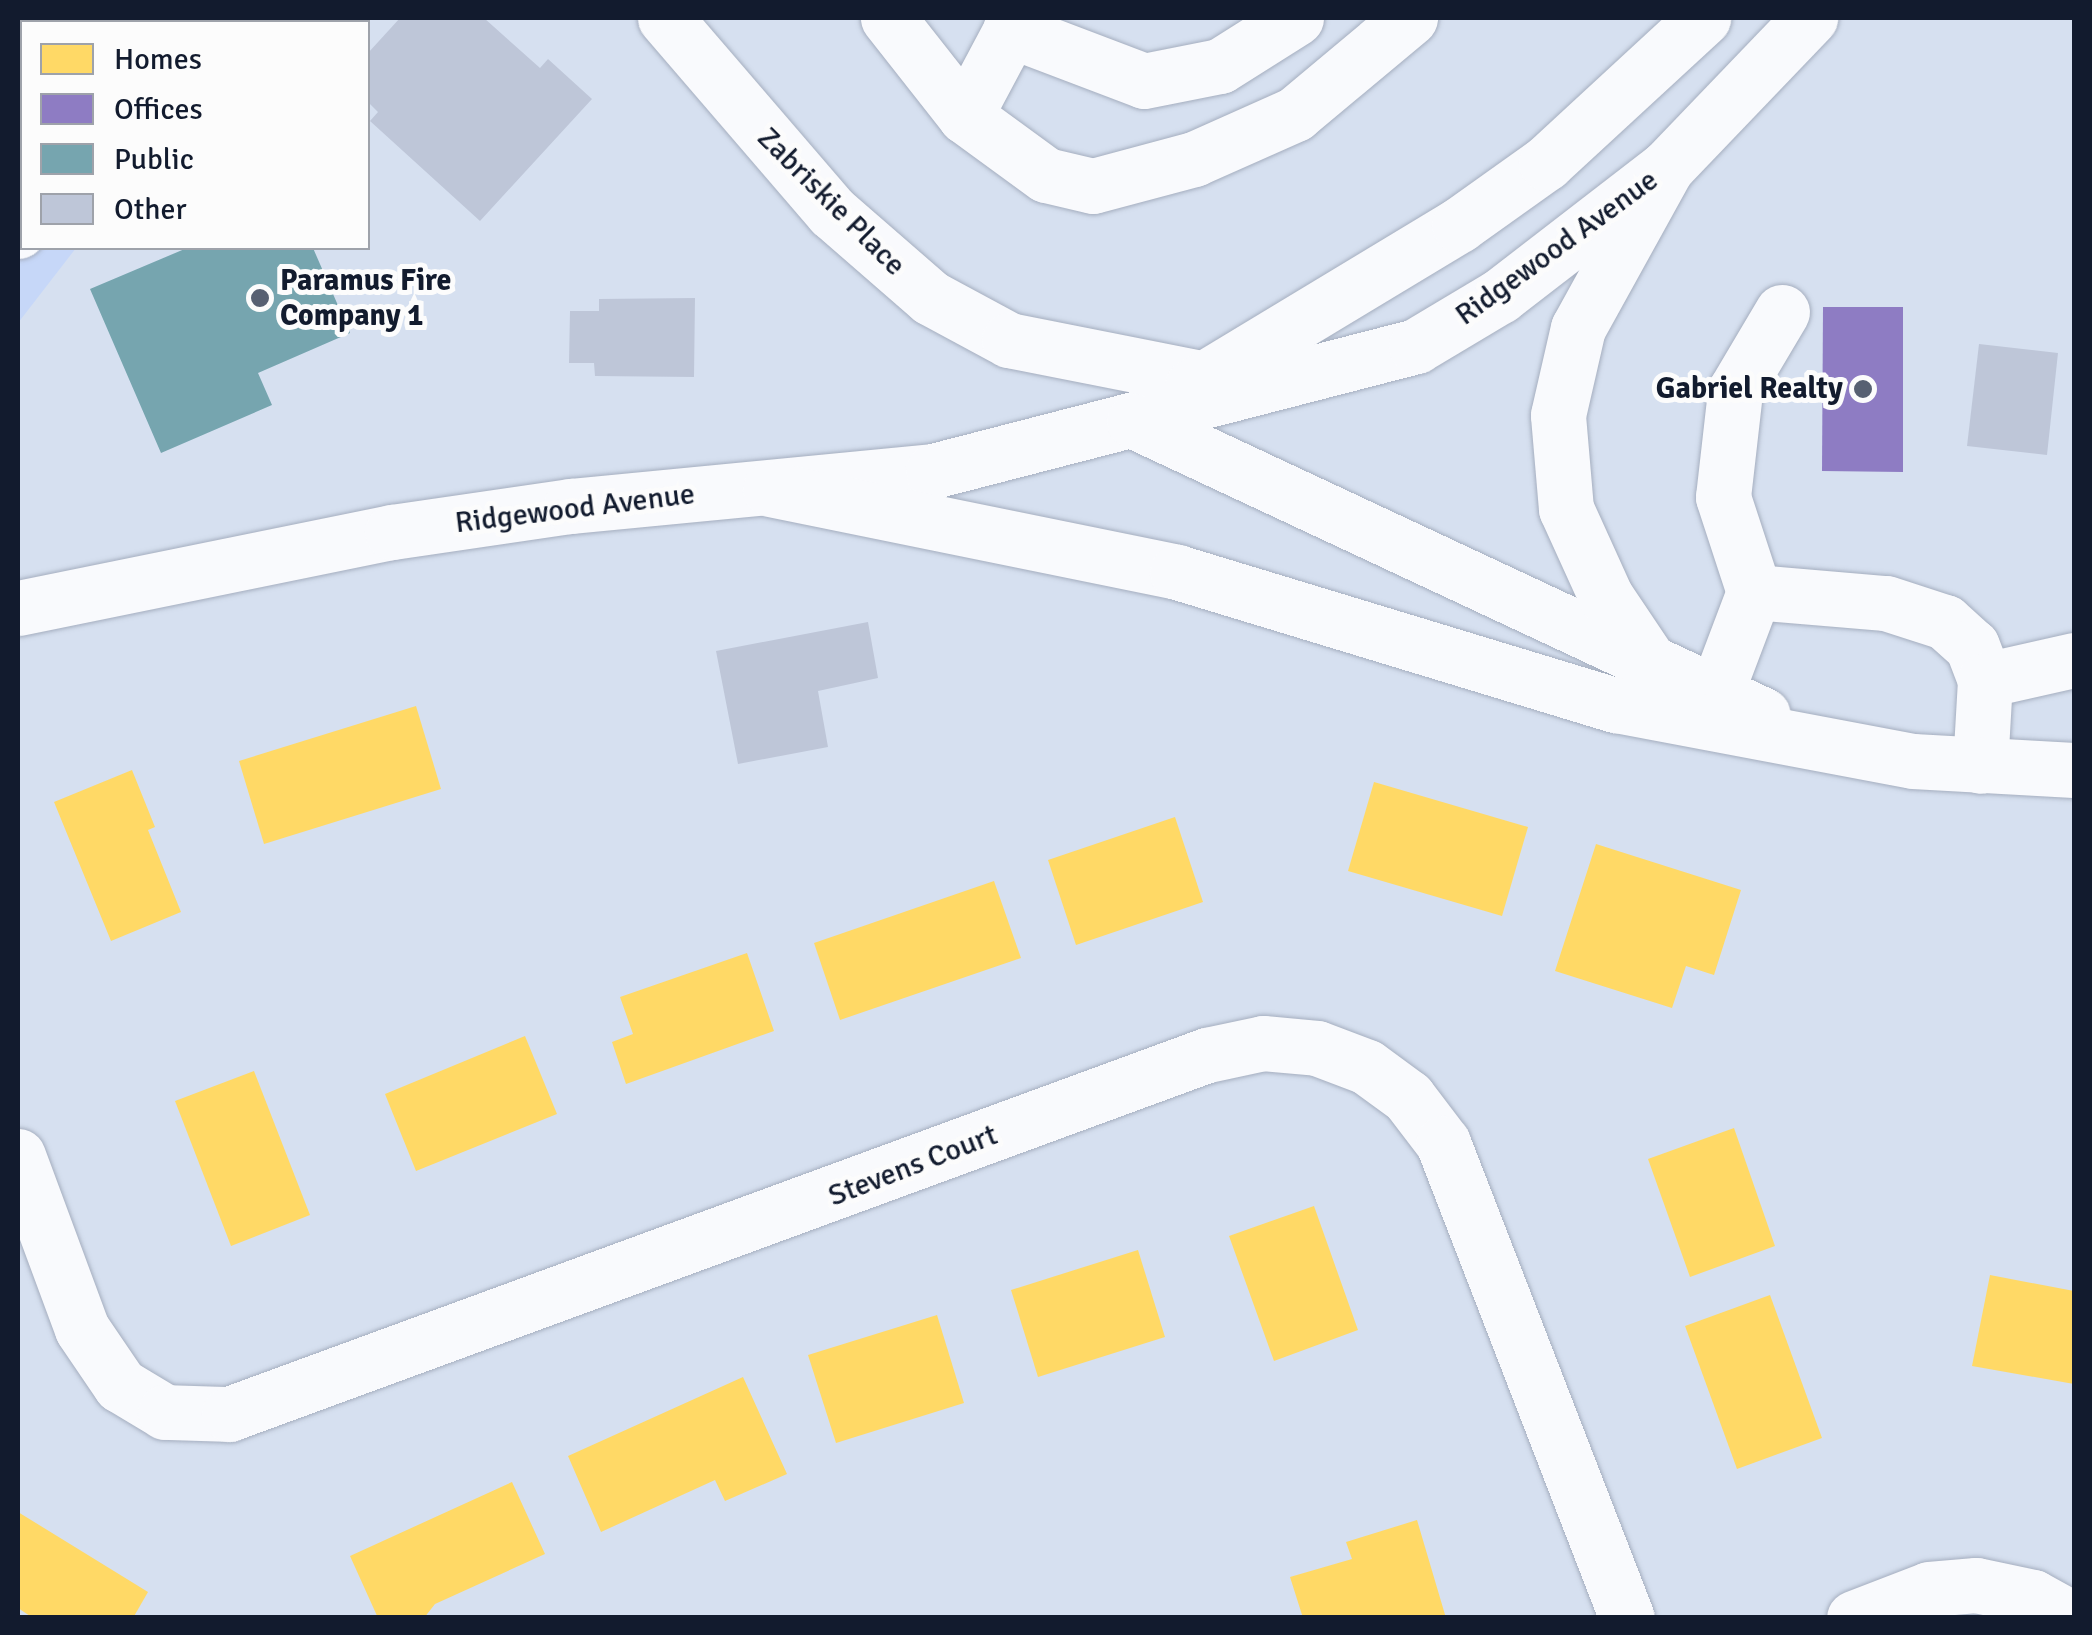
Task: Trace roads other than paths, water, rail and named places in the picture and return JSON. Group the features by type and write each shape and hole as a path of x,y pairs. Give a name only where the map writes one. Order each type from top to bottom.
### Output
{"main road":[{"name":"Zabriskie Place","path":"666,18 832,212 930,298 1009,340 1206,378"},
{"path":"888,18 965,116 1046,175 1093,186 1194,160 1296,114 1410,18"},
{"path":"965,116 1014,24 1144,81 1220,66 1296,18"},
{"name":"Ridgewood Avenue","path":"1134,421 1459,224 1546,163 1704,18"},
{"name":"Ridgewood Avenue","path":"18,608 392,532 570,506 933,471 1416,346 1500,296 1668,167 1810,18"},
{"path":"1647,658 1606,598 1566,509 1558,415 1578,328 1668,167"},
{"path":"1717,690 1754,592 1722,497 1736,390 1782,312"},
{"path":"1134,421 1717,690 1809,742"},
{"path":"770,489 1062,544 1303,606 1616,705 1809,742 1980,766 2074,770"},
{"path":"1754,592 1886,603 1945,622 1972,646 1985,680 1980,766"},
{"path":"1985,680 2074,660"},
{"name":"Stevens Court","path":"18,1156 82,1329 120,1385 165,1412 229,1414 1207,1054 1263,1043 1317,1048 1367,1067 1408,1098 1443,1143 1627,1618"},
{"path":"1854,1618 1928,1588 1976,1585 2033,1597 2072,1618"}],"place":[{"name":"Paramus Fire Company 1","path":"260,298"},
{"name":"Gabriel Realty","path":"1863,389"}]}
